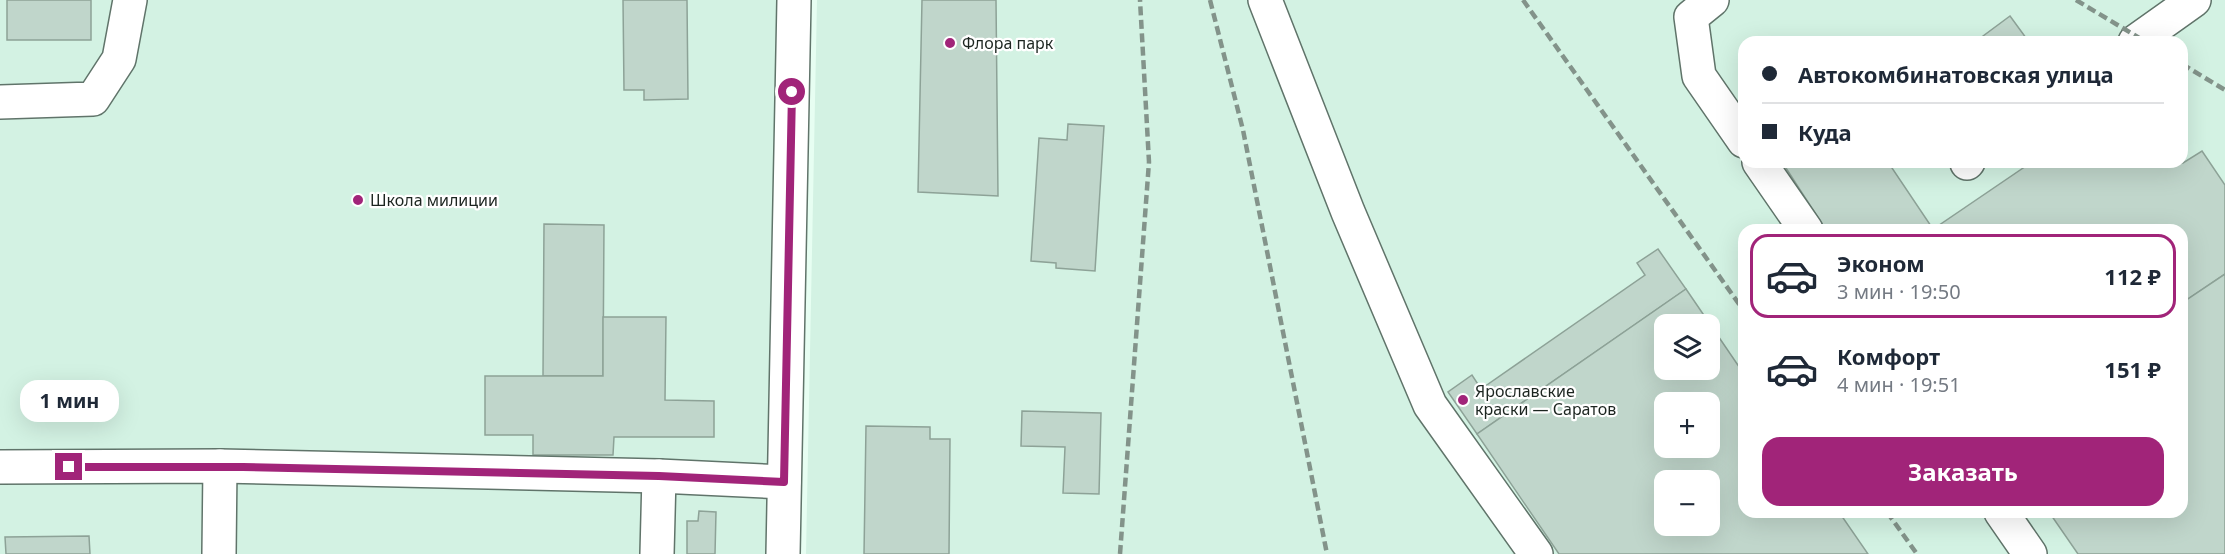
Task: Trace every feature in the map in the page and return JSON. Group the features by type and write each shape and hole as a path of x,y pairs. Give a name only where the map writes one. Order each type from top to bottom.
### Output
{"street":[{"path":"0,102 93,99 118,59 130,0"},
{"path":"783,554 794,0"},
{"path":"1265,0 1348,212 1430,405 1536,554"},
{"path":"1712,0 1691,17 1700,76 1738,132"},
{"path":"2143,36 2194,0"},
{"path":"1763,168 1802,224"},
{"path":"0,467 220,466 659,476 784,482"},
{"path":"219,554 220,466"},
{"path":"657,554 659,476"},
{"path":"2005,518 2030,554"}],"shaded area":[{"name":"Школа милиции","path":"0,0 778,0 768,554 0,554"},
{"path":"817,0 2225,0 2225,554 806,554"}],"building":[{"path":"7,0 91,0 91,40 7,40"},
{"path":"623,0 687,0 688,99 644,100 644,90 624,90"},
{"path":"922,0 996,0 998,196 918,192"},
{"path":"2010,16 2025,36 1983,36"},
{"path":"1068,124 1104,126 1095,271 1056,268 1056,263 1031,261 1039,138 1067,140"},
{"path":"2202,151 2225,185 2225,274 2188,299 2188,224 1941,224 2023,168 2188,168 2188,160"},
{"path":"1786,168 1892,168 1930,224 1822,224"},
{"path":"544,224 604,225 603,376 543,376"},
{"path":"1658,249 1686,289 1477,434 1448,392 1472,375 1481,389 1645,275 1637,263"},
{"path":"2225,274 2225,554 2078,554 2053,518 2188,518 2188,299"},
{"path":"1686,289 1703,314 1654,314 1654,380 1720,380 1720,339 1738,365 1738,518 1843,518 1868,554 1559,554 1477,434"},
{"path":"603,317 666,317 665,400 714,401 714,437 614,437 613,455 533,455 533,435 485,435 485,376 603,376"},
{"path":"1022,411 1101,413 1099,494 1063,493 1065,447 1021,446"},
{"path":"866,426 930,427 930,439 950,439 949,554 864,554"},
{"path":"699,511 716,512 715,554 687,554 687,521 698,521"},
{"path":"89,536 90,554 6,554 5,537"}],"railway":[{"path":"1120,554 1149,162 1140,0"},
{"path":"1210,0 1243,130 1327,554"},
{"path":"1523,0 1738,303"},
{"path":"2076,0 2136,36"},
{"path":"2188,68 2225,90"},
{"path":"1891,518 1917,554"}],"place":[{"name":"Флора парк","path":"950,43"},
{"name":"Школа милиции","path":"358,200"},
{"name":"Ярославские краски — Саратов","path":"1463,400"}],"route":[{"path":"69,467 220,466 659,476 784,482 792,92"}]}
